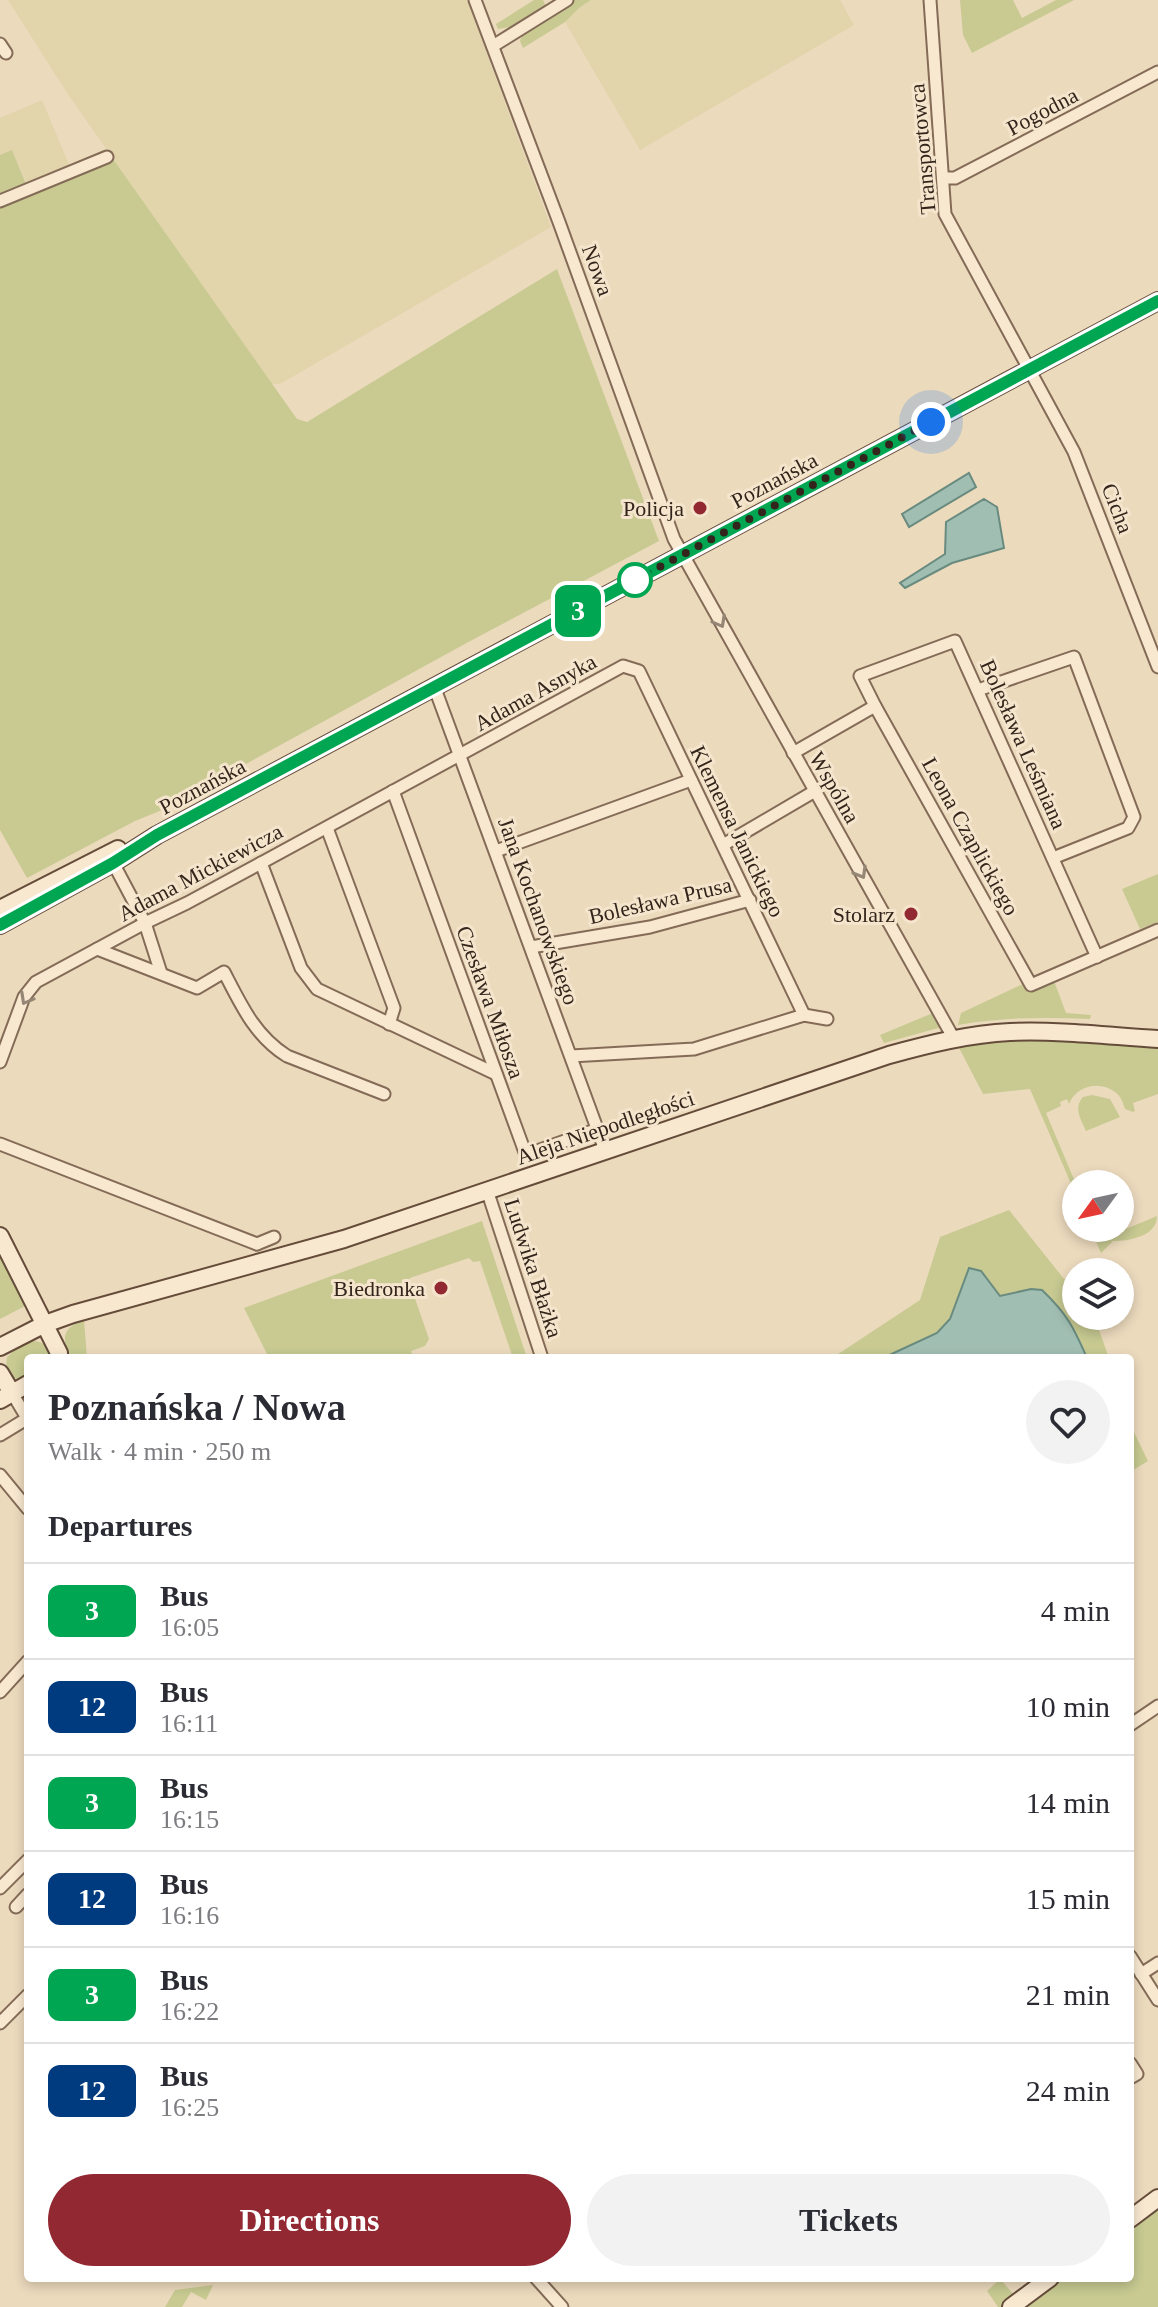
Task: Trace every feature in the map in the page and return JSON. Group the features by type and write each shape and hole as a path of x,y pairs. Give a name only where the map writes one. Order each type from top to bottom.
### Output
{"street":[{"name":"Nowa","path":"475,0 681,555"},
{"path":"493,46 567,0"},
{"name":"Transportowca","path":"930,0 945,214 1030,369"},
{"name":"Pogodna","path":"943,178 955,178 1158,72"},
{"path":"0,201 107,157"},
{"name":"Poznańska","path":"0,909 157,835 1158,301"},
{"name":"Cicha","path":"1030,369 1074,452 1158,667"},
{"name":"Wspólna","path":"681,555 954,1039"},
{"name":"Bolesława Leśmiana","path":"860,676 955,641 1097,957"},
{"path":"978,690 1074,657 1134,817 1128,828 1053,858"},
{"name":"Adama Asnyka","path":"460,756 623,666 631,669"},
{"name":"Klemensa Janickiego","path":"631,669 639,671 804,1015"},
{"name":"Leona Czaplickiego","path":"860,676 1031,985 1097,957"},
{"name":"Jana Kochanowskiego","path":"434,686 605,1150"},
{"path":"793,753 875,706"},
{"name":"Adama Mickiewicza","path":"0,1062 24,997 36,982 460,756"},
{"path":"496,851 691,780"},
{"name":"Czesława Miłosza","path":"393,791 526,1155 598,1129"},
{"path":"723,845 815,791"},
{"path":"327,828 394,1008 389,1024"},
{"path":"110,858 145,923 161,973"},
{"name":"Poznańska","path":"0,925 110,858"},
{"path":"261,863 301,968 310,981 327,995 496,1074"},
{"name":"Bolesława Prusa","path":"531,947 650,927 750,900"},
{"path":"1097,957 1158,930"},
{"path":"97,949 197,988 224,972 247,1016 273,1047 287,1056 384,1094"},
{"path":"571,1056 694,1049 804,1015 827,1019"},
{"name":"Aleja Niepodległości","path":"0,1347 45,1324 73,1314 344,1239 889,1055 986,1034 1041,1032 1158,1039"},
{"path":"0,1144 257,1244 274,1237"},
{"name":"Ludwika Błażka","path":"487,1190 541,1354"},
{"path":"0,1236 59,1354"},
{"path":"257,1244 261,1263"},
{"path":"27,1289 51,1307 73,1314 61,1332 60,1354"},
{"path":"0,1373 6,1396 24,1414"},
{"path":"6,1396 24,1386"},
{"path":"0,1435 24,1420"},
{"path":"0,1475 24,1504"},
{"path":"0,1692 24,1665"},
{"path":"1134,1722 1158,1706"},
{"path":"0,1888 24,1864"},
{"path":"16,1907 24,1898"},
{"path":"1134,1963 1158,2000"},
{"path":"1141,1974 1158,1963"},
{"path":"0,2023 24,1999"},
{"path":"1134,2216 1158,2198"},
{"path":"540,2282 562,2307"},
{"path":"1011,2307 1043,2282"}],"shaded area":[{"path":"8,0 467,0 551,227 280,384 271,384 65,90"},
{"path":"591,0 840,0 854,25 640,150 565,22"},
{"path":"42,100 71,169 28,186 12,150 0,155 0,118"},
{"path":"969,473 976,487 909,527 902,514"},
{"path":"984,499 997,507 1004,548 952,563 905,588 900,583 945,554 946,522"},
{"path":"969,1268 981,1271 1000,1296 1031,1289 1042,1290 1062,1311 1062,1330 1074,1330 1085,1354 892,1354 937,1333 950,1319"}],"green space":[{"path":"534,0 543,0 546,6 515,26 498,29 496,24"},
{"path":"574,0 591,0 565,22 523,48 520,41 523,32"},
{"path":"960,0 1013,0 1022,18 1056,0 1074,0 972,53 963,35"},
{"path":"106,149 297,419 307,422 557,269 659,541 162,810 27,878 0,830 0,155 12,150 27,186 71,169 69,165"},
{"path":"1158,874 1158,922 1140,929 1122,889"},
{"path":"1054,981 1066,1013 1091,1015 1090,1019 1024,1018 958,1025 961,1013 1025,983 1030,992"},
{"path":"933,1013 942,1027 884,1043 880,1035"},
{"path":"1032,1037 1158,1048 1158,1094 1133,1103 1133,1112 1125,1109 1120,1098 1109,1088 1089,1087 1077,1093 1069,1104 1067,1099 1060,1102 1061,1106 1046,1113 1070,1170 1065,1170 1030,1089 983,1094 957,1044"},
{"path":"1092,1095 1110,1099 1120,1117 1086,1131 1079,1105 1083,1097"},
{"path":"1009,1210 1062,1276 1062,1330 1099,1330 1108,1354 838,1354 920,1300 940,1237"},
{"path":"1157,1216 1148,1233 1134,1238 1134,1226"},
{"path":"482,1221 526,1354 512,1354 480,1261 473,1262 469,1258 410,1278 429,1339 425,1346 411,1351 412,1354 267,1354 244,1308"},
{"path":"1096,1242 1112,1242 1101,1253"},
{"path":"0,1246 29,1304 0,1319"},
{"path":"84,1320 87,1354 69,1354 65,1339 71,1326"},
{"path":"32,1341 46,1345 50,1354 24,1354 24,1380 12,1376 6,1367 7,1357"},
{"path":"1134,1432 1148,1461 1134,1470"},
{"path":"1158,2205 1158,2307 1029,2307 1026,2302 1053,2282 1134,2282 1134,2222"},
{"path":"997,2282 1003,2282 1016,2297 998,2307 987,2291"},
{"path":"213,2285 206,2300 191,2292 182,2307 165,2307 175,2290"}],"bus line":[{"name":"3","path":"0,925 113,863 157,835 413,697 1158,301"}],"place":[{"name":"Policja","path":"700,508"},
{"name":"Stolarz","path":"911,914"},
{"name":"Biedronka","path":"441,1288"}],"route":[{"path":"635,580 931,422"}]}
